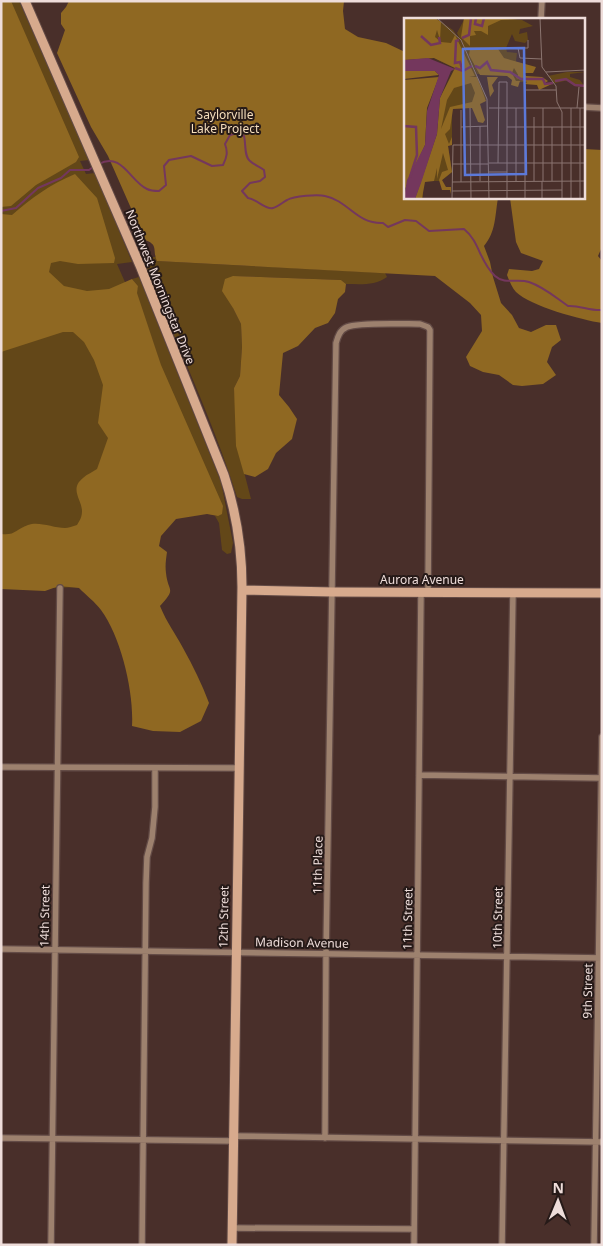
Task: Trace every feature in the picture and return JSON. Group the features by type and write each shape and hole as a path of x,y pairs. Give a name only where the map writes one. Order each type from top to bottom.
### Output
{"main road":[{"name":"Northwest Morningstar Drive","path":"25,1 142,270 227,484 237,527 242,569 242,590"},
{"name":"Aurora Avenue","path":"242,590 602,593"},
{"name":"12th Street","path":"232,1245 242,590"}],"street":[{"path":"541,18 542,1"},
{"path":"586,107 602,108"},
{"name":"11th Street","path":"354,325 420,324 428,327 431,334 419,775 414,1245"},
{"name":"11th Place","path":"325,1138 326,954 336,343 342,331 354,325"},
{"name":"14th Street","path":"51,1245 60,588"},
{"name":"10th Street","path":"502,1245 513,592"},
{"name":"9th Street","path":"594,1245 599,1142 602,737"},
{"path":"1,767 238,768"},
{"path":"142,1245 147,857 152,838 155,807 155,768"},
{"path":"419,775 601,778"},
{"name":"Madison Avenue","path":"1,949 600,958"},
{"path":"1,1138 143,1140 325,1138 599,1142"},
{"path":"232,1228 414,1229"}],"shaded area":[{"path":"1,1 19,1 89,160 80,161 86,174 95,173 132,262 117,264 158,357 136,293 138,286 132,279 139,277 221,482 233,543 231,553 227,554 222,550 219,523 215,516 218,516 104,490 101,586 54,588 1,586"},
{"path":"144,257 156,257 158,261 385,273 387,277 367,284 346,284 341,280 233,276 233,308 241,324 242,347 240,376 234,388 242,464 251,499 237,497 206,410 142,260"}],"green space":[{"path":"1,1 11,1 79,157 76,162 36,185 11,206 1,207"},
{"name":"Saylorville Lake Project","path":"69,1 344,1 345,29 358,37 386,43 404,52 404,199 498,199 493,229 484,246 501,303 512,315 519,328 531,332 546,325 556,325 561,340 552,347 547,362 556,375 543,384 522,386 513,385 499,375 483,372 470,366 466,357 482,331 481,315 470,303 435,276 157,261 154,246 145,240 108,156 91,127 57,53 65,30 61,24 61,13"},
{"path":"586,149 602,150 602,247 598,256 602,261 602,323 570,316 544,307 516,292 507,275 509,269 532,271 539,269 543,261 521,253 516,242 510,199 586,199"},
{"path":"75,174 97,198 115,258 114,263 78,264 60,261 51,263 49,272 64,286 87,291 109,289 132,279 138,286 137,293 161,365 223,506 222,514 218,516 207,514 176,519 161,536 159,546 167,552 166,570 170,590 160,606 194,668 209,703 201,721 180,732 153,731 132,726 131,697 125,665 115,635 101,610 79,588 59,586 45,591 1,589 1,534 13,533 32,524 65,528 77,525 82,511 77,494 77,486 79,482 97,469 108,438 98,423 103,385 94,360 84,342 73,332 63,332 1,352 1,214 12,215 42,192"},
{"path":"233,276 341,280 346,284 345,292 338,299 335,313 328,323 315,328 298,346 283,353 279,395 297,419 292,439 276,453 268,469 255,477 244,474 236,446 234,388 240,376 241,324 222,291 225,279"}],"waterway":[{"path":"99,164 114,161 120,164 141,185 147,189 159,191 166,185 164,166 169,160 191,156 212,166 223,165 227,154 225,144 230,135 238,133 244,136 248,159 264,170 265,177 260,181 250,183 242,191 248,198 264,206 273,208 295,197 322,195 340,202 366,220 383,223 388,227 405,220 416,221 429,231 464,229 473,240 490,270 499,279 525,281 534,284 568,306 602,310"},
{"path":"1,211 16,208 38,188 61,178 70,170 89,170 93,167"}]}
